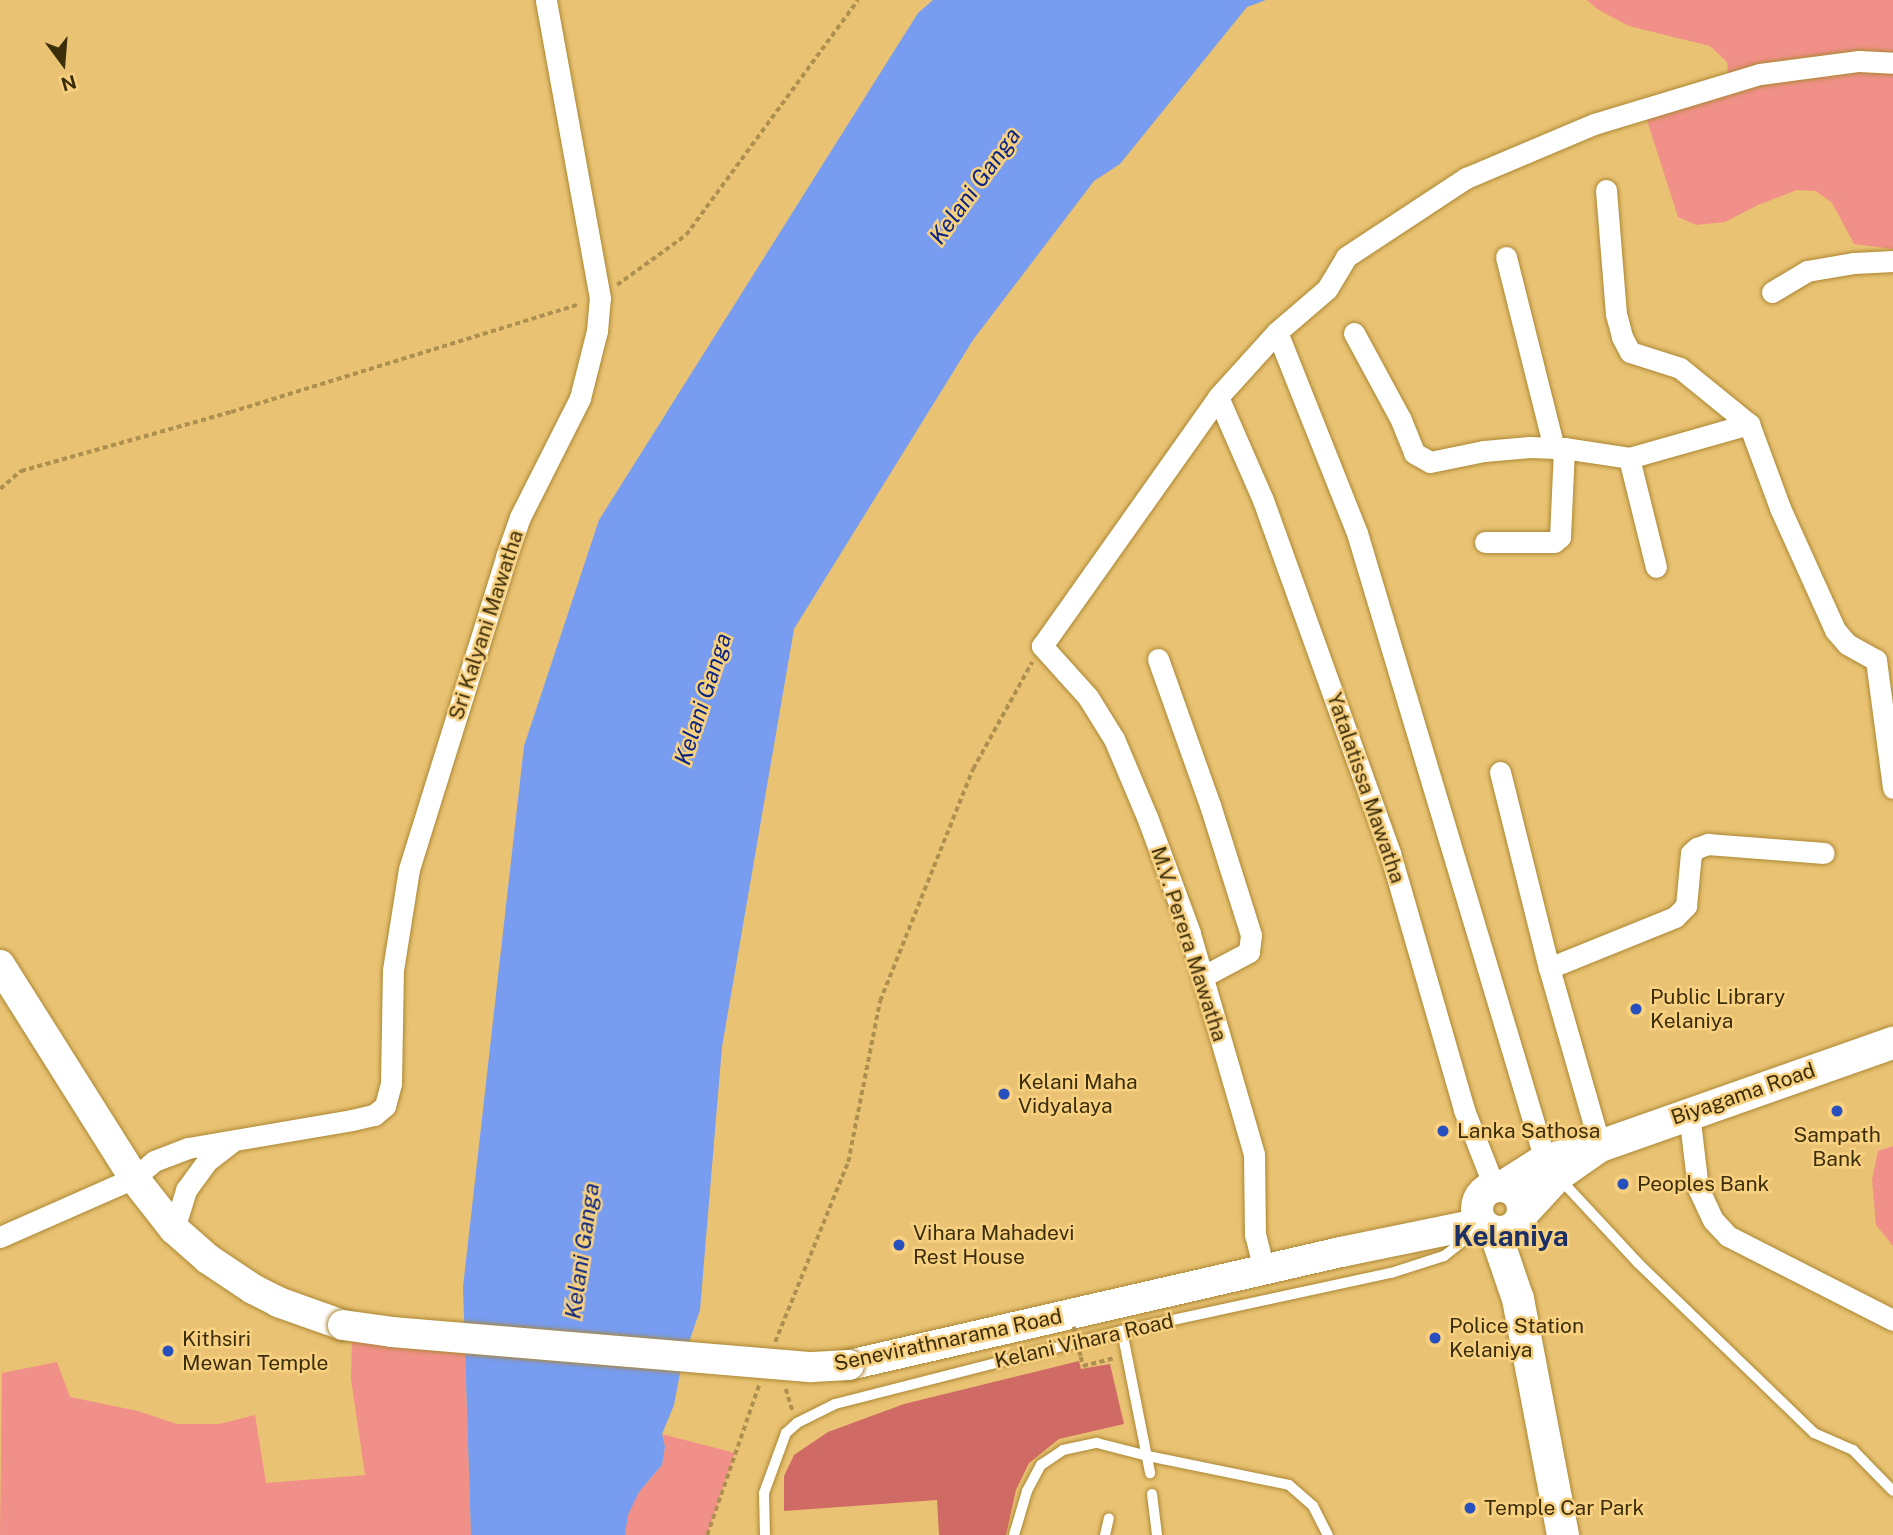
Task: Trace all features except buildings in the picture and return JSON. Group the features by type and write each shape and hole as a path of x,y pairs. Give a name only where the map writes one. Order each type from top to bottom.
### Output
{"main road":[{"name":"Biyagama Road","path":"1497,1211 1551,1168 1597,1148 1689,1113 1893,1043"},
{"path":"1497,1211 1518,1299 1563,1535"}],"street":[{"name":"Sri Kalyani Mawatha","path":"0,1237 134,1178 154,1161 188,1148 374,1115 385,1106 391,1083 393,970 409,869 520,517 580,398 597,331 600,298 546,0"},
{"path":"1042,646 1218,397 1277,332 1327,289 1346,257 1466,178 1594,124 1760,74 1859,61 1893,63"},
{"path":"1606,190 1616,314 1622,337 1630,352 1680,368 1748,424 1780,508 1835,630 1847,643 1885,658 1893,788"},
{"path":"1485,542 1554,542 1560,537 1559,448 1506,257"},
{"path":"1772,292 1807,271 1854,263 1893,261"},
{"path":"1277,332 1357,533 1551,1168"},
{"path":"1354,333 1401,420 1414,453 1430,462 1484,451 1559,448 1629,458 1748,424"},
{"name":"Yatalatissa Mawatha","path":"1218,397 1263,500 1390,853 1464,1110 1497,1211"},
{"path":"1629,458 1657,567"},
{"name":"M.V. Perera Mawatha","path":"1042,646 1088,697 1114,739 1147,817 1202,977 1254,1154 1255,1235 1264,1270"},
{"path":"1158,659 1210,805 1251,935 1249,952 1202,977"},
{"path":"1500,772 1597,1148"},
{"path":"1549,968 1675,917 1686,906 1691,853 1697,848 1708,844 1824,853"},
{"name":"Senevirathnarama Road","path":"0,965 134,1178 174,1229 208,1259 253,1289 278,1302 343,1325 392,1332 812,1367 849,1365 1380,1243 1497,1211"},
{"path":"1689,1113 1698,1188 1713,1220 1728,1236 1893,1321"},
{"name":"Sri Kalyani Mawatha","path":"174,1229 186,1190 206,1162 234,1141"}],"lane":[{"path":"1551,1168 1638,1263 1814,1433 1853,1450 1893,1491"},
{"name":"Kelani Vihara Road","path":"797,1423 835,1404 902,1385 1122,1331 1411,1267 1459,1247 1497,1211"},
{"path":"1122,1331 1150,1473"},
{"path":"765,1535 764,1493 767,1482 786,1433 797,1423"},
{"path":"1014,1535 1027,1491 1041,1465 1063,1450 1097,1443 1289,1485 1313,1506 1328,1535"},
{"path":"1152,1494 1157,1535"},
{"path":"1105,1535 1109,1518"}],"path":[{"path":"0,489 20,471 230,412 600,298 686,235 858,0"},
{"path":"774,1347 848,1162 880,1001 973,769 1042,646"},
{"path":"1074,1326 1083,1366 1106,1360"},
{"path":"707,1535 761,1377"},
{"path":"786,1387 797,1423"}],"shaded area":[{"path":"1587,0 1893,0 1893,249 1854,244 1832,203 1816,191 1797,190 1758,205 1725,222 1696,225 1678,217 1643,108 1729,83 1727,62 1710,46 1629,26 1597,9"},
{"path":"1893,1146 1893,1246 1876,1225 1872,1180 1878,1151"},
{"path":"352,1339 465,1351 471,1535 0,1535 2,1373 57,1362 70,1397 138,1411 177,1424 219,1424 255,1415 266,1483 365,1475 351,1379"},
{"path":"1079,1361 1081,1369 1110,1364 1124,1424 1059,1439 1029,1463 1016,1490 1006,1535 939,1535 937,1500 784,1511 784,1476 794,1455 828,1432 904,1404"},
{"path":"662,1434 735,1453 707,1535 625,1535 627,1515 639,1492 662,1465 665,1447"}],"water":[{"name":"Kelani Ganga","path":"933,0 1266,0 1247,7 1120,164 1094,181 973,340 794,629 722,1047 700,1310 682,1363 674,1405 662,1434 665,1447 662,1465 639,1492 628,1515 625,1535 471,1535 463,1287 524,746 599,520 918,13"}],"place":[{"name":"Public Library Kelaniya","path":"1636,1009"},
{"name":"Kelani Maha Vidyalaya","path":"1004,1094"},
{"name":"Sampath Bank","path":"1837,1111"},
{"name":"Lanka Sathosa","path":"1443,1131"},
{"name":"Peoples Bank","path":"1623,1184"},
{"name":"Vihara Mahadevi Rest House","path":"899,1245"},
{"name":"Police Station Kelaniya","path":"1435,1338"},
{"name":"Kithsiri Mewan Temple","path":"168,1351"},
{"name":"Temple Car Park","path":"1470,1508"}],"district":[{"name":"Kelaniya","path":"1511,1236"}]}
